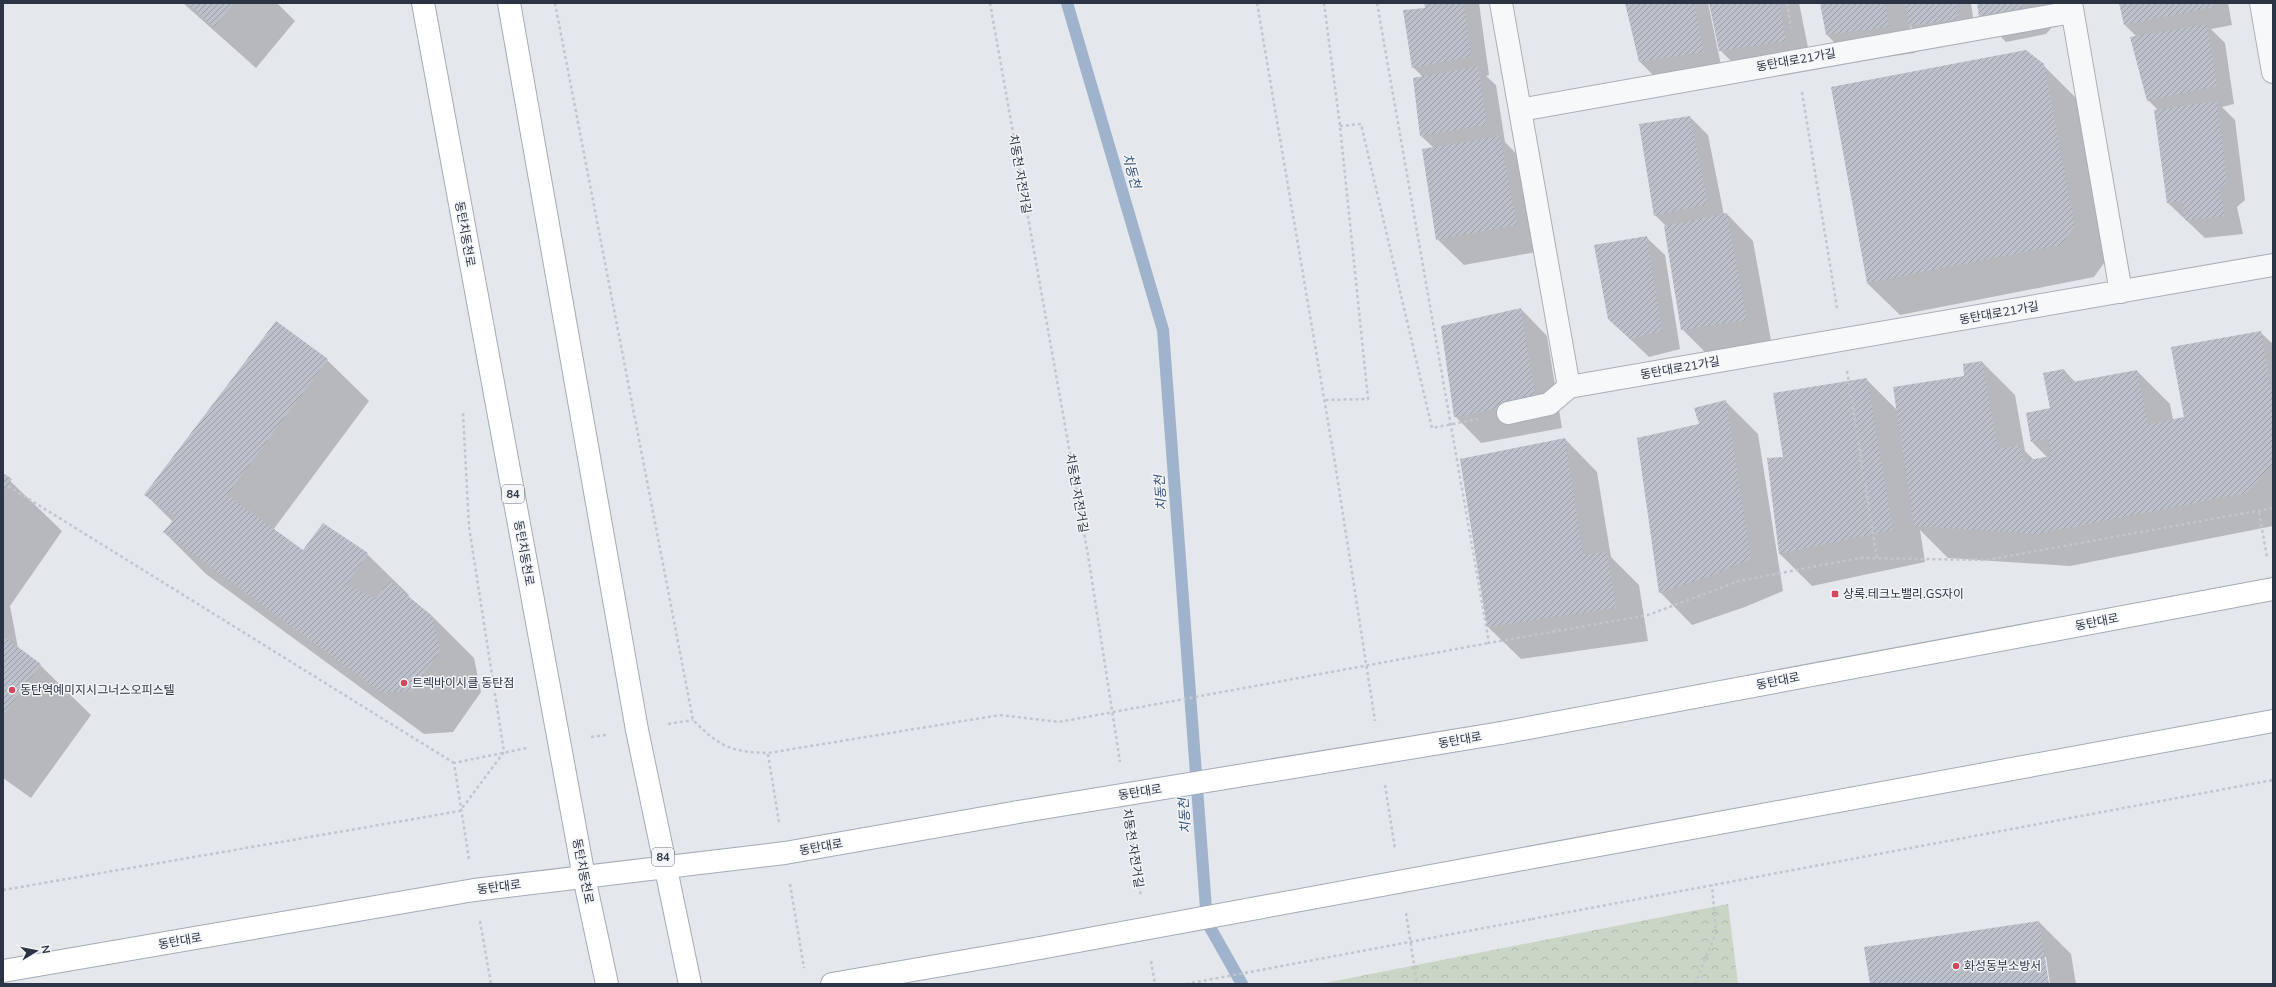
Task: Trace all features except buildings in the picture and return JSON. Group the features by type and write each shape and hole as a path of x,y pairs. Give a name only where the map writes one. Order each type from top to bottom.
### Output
{"main road":[{"name":"동탄치동천로","path":"423,3 584,877 607,984"},
{"name":"84","path":"509,3 637,730 690,984"},
{"name":"동탄대로","path":"3,971 474,890 785,853 1018,812 1501,733 2273,589"},
{"path":"832,984 1040,948 2273,722"}],"street":[{"path":"1501,3 1569,387 1550,404 1508,413"},
{"path":"2261,3 2273,72"},
{"name":"동탄대로21가길","path":"1520,110 2072,8 2121,292"},
{"name":"동탄대로21가길","path":"1569,387 2273,265"}],"path":[{"path":"555,3 693,720 712,739 730,749 768,754 1000,715 1059,722 1648,615 1739,581 1859,558 1987,560 2259,512 2273,508"},
{"name":"치동천 자전거길","path":"990,3 1086,547 1120,765"},
{"path":"1257,3 1325,400 1376,724"},
{"path":"1324,3 1340,126 1368,400 1325,400"},
{"path":"1377,3 1489,643"},
{"path":"1787,3 1843,340 1877,558"},
{"path":"1340,126 1361,124 1432,428 1508,413"},
{"path":"3,483 454,763 504,752"},
{"path":"2259,512 2269,564"},
{"path":"3,890 460,811 504,752 469,527"},
{"path":"454,763 460,811 491,984"},
{"path":"1384,779 1396,850"},
{"path":"1186,984 2273,780"},
{"name":"치동천 자전거길","path":"1129,820 1141,898"},
{"path":"1695,984 1716,933 1712,885"},
{"path":"1404,905 1417,984"},
{"path":"1150,953 1155,984"}],"green space":[{"path":"1728,904 1738,984 1320,984"}],"waterway":[{"name":"치동천","path":"1067,3 1163,330 1207,922 1242,984"}],"place":[{"name":"상록.테크노밸리.GS자이","path":"1835,594"},
{"name":"트렉바이시클 동탄점","path":"404,683"},
{"name":"동탄역예미지시그너스오피스텔","path":"12,690"},
{"name":"화성동부소방서","path":"1956,966"}]}
